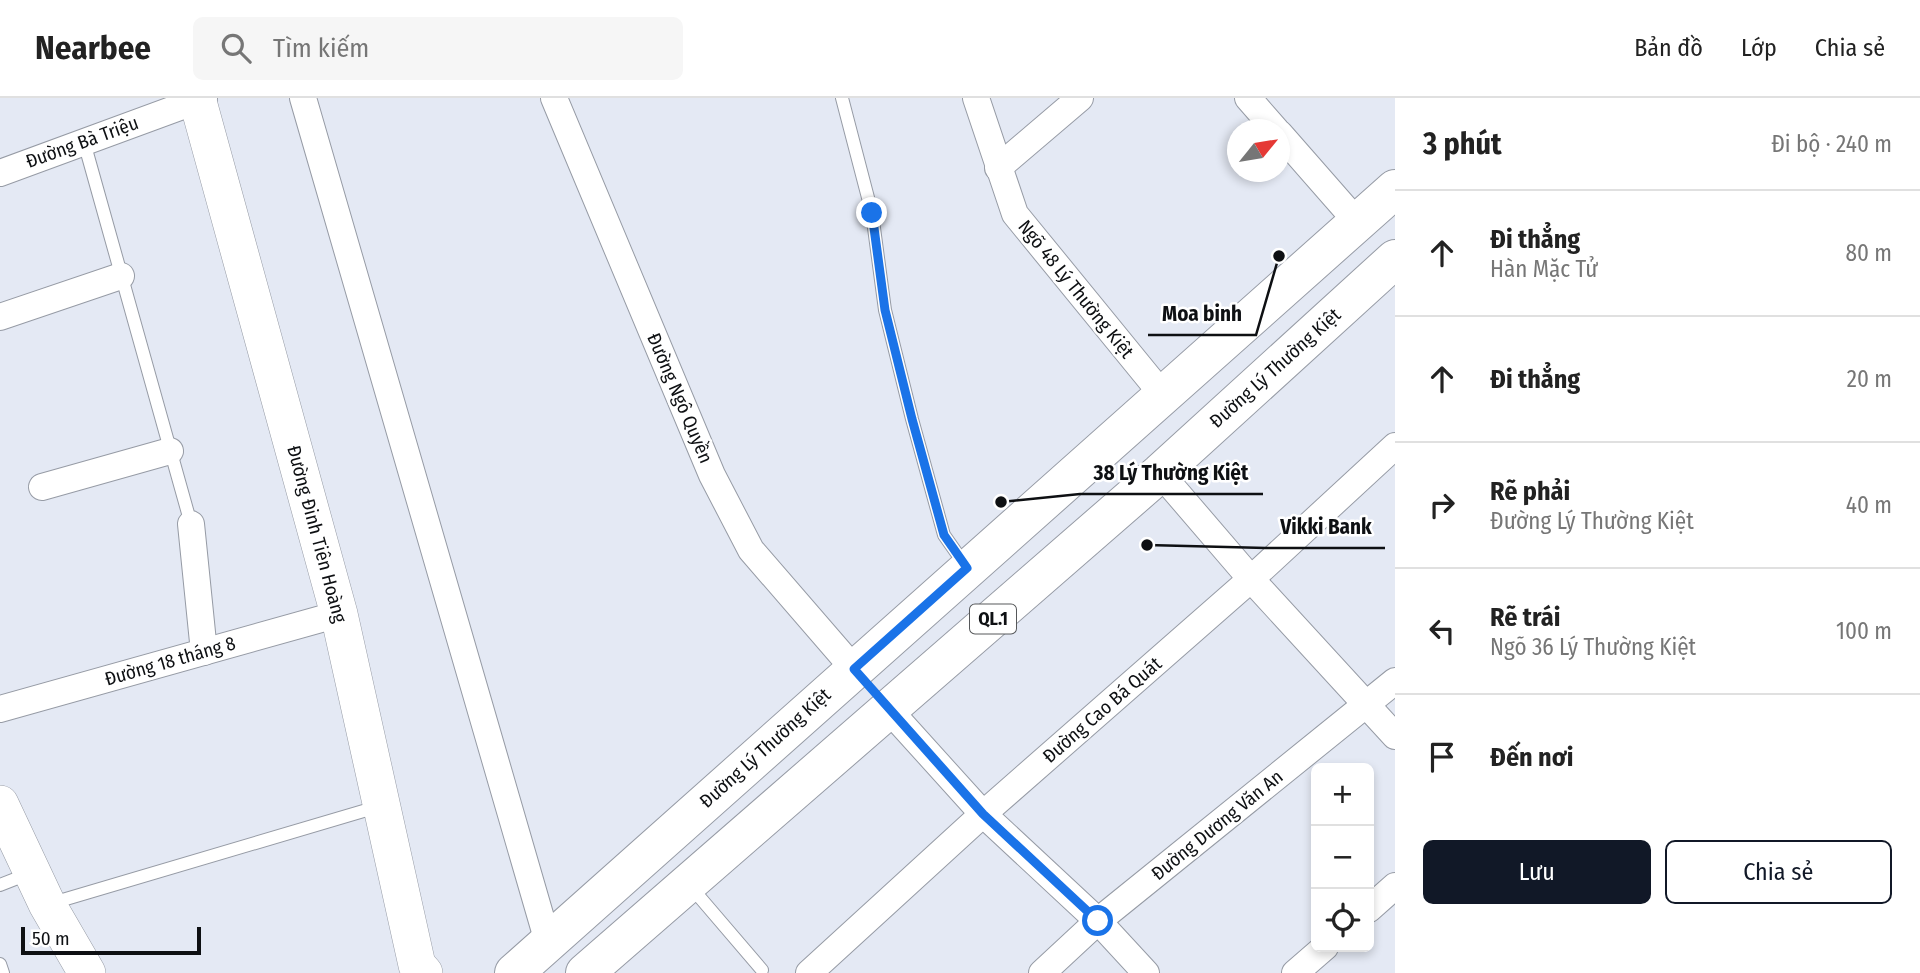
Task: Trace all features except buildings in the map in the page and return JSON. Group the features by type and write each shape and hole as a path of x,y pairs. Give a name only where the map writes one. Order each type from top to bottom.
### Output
{"main road":[{"name":"Đường Lý Thường Kiệt","path":"514,973 1162,394 1296,280 1395,189"},
{"path":"1358,223 1395,261"},
{"name":"Đường Lý Thường Kiệt","path":"585,973 1160,473 1395,261"},
{"path":"1296,280 1330,318"},
{"path":"854,669 889,710"}],"street":[{"path":"303,98 548,942"},
{"name":"Đường Ngô Quyền","path":"554,98 712,475 751,550 854,669"},
{"name":"Ngõ 48 Lý Thường Kiệt","path":"976,98 1015,214 1162,394"},
{"path":"998,168 1080,98"},
{"path":"1248,98 1266,119"},
{"name":"Đường Bà Triệu","path":"0,173 200,99"},
{"name":"Đường Đinh Tiên Hoàng","path":"200,99 339,614 381,806 412,970"},
{"path":"1290,146 1358,223"},
{"path":"0,317 121,276"},
{"name":"Đường Cao Bá Quát","path":"809,973 983,814 1251,579 1395,446"},
{"path":"42,487 170,452"},
{"path":"1160,473 1251,579 1395,736"},
{"path":"191,524 204,652"},
{"name":"Đường 18 tháng 8","path":"0,709 339,614"},
{"name":"Đường Dương Văn An","path":"1042,973 1098,921 1395,681"},
{"path":"889,710 983,814 1098,921 1146,973"},
{"path":"0,804 26,887 87,973"},
{"path":"1374,905 1395,886"},
{"path":"1295,973 1319,952"}],"lane":[{"path":"842,98 872,213 885,310 912,419 944,535 967,568"},
{"path":"84,142 191,524"},
{"path":"26,887 381,806"},
{"path":"688,884 762,970"},
{"path":"0,964 3,973"}],"place":[{"name":"Moa binh","path":"1279,256"},
{"name":"38 Lý Thường Kiệt","path":"1001,502"},
{"name":"Vikki Bank","path":"1147,545"}],"route":[{"path":"872,213 885,310 912,419 944,535 967,568 854,669 983,814 1098,921"}]}
